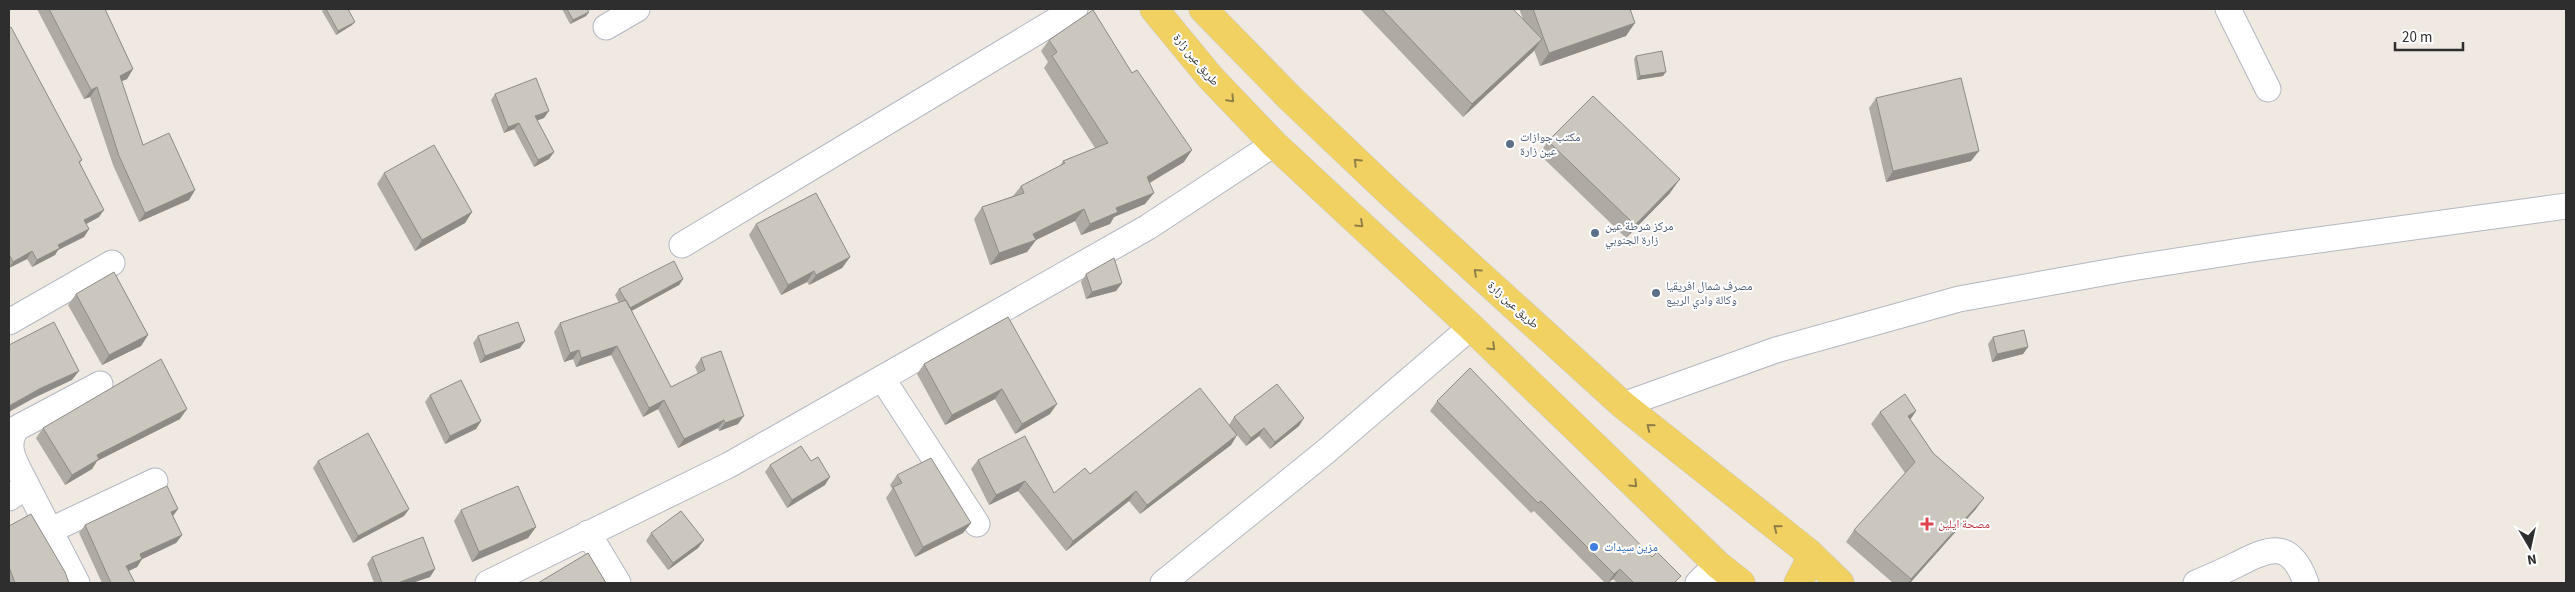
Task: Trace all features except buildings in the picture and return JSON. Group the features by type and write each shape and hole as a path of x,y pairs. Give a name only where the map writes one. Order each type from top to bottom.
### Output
{"main road":[{"name":"طريق عين زارة","path":"1154,9 1210,77 1274,144 1471,326 1717,564 1741,583"},
{"name":"طريق عين زارة","path":"1203,9 1289,97 1391,194 1623,405 1808,552 1840,583"},
{"path":"1798,583 1808,564 1808,552"}],"street":[{"path":"606,27 637,9"},
{"path":"682,245 1075,9"},
{"path":"2228,9 2268,90"},
{"path":"488,583 729,465 1148,227 1274,144"},
{"path":"1623,405 1776,350 1959,299 2155,264 2566,206"},
{"path":"11,315 112,262"},
{"path":"1163,583 1324,453 1471,326"},
{"path":"882,378 976,524"},
{"path":"77,583 49,531 18,492 10,449 10,436 17,428 100,384"},
{"path":"49,531 155,481"},
{"path":"588,533 618,583"},
{"path":"2196,583 2259,553 2275,550 2297,561 2306,583"},
{"path":"1698,583 1717,564"}],"place":[{"name":"مكتب جوازات عين زارة","path":"1510,144"},
{"name":"مركز شرطة عين زارة الجنوبي","path":"1595,233"},
{"name":"مصرف شمال افريقيا وكالة وادي الربيع","path":"1656,293"},
{"name":"مصحة ايلين","path":"1927,524"},
{"name":"مزين سيدات","path":"1594,547"}]}
